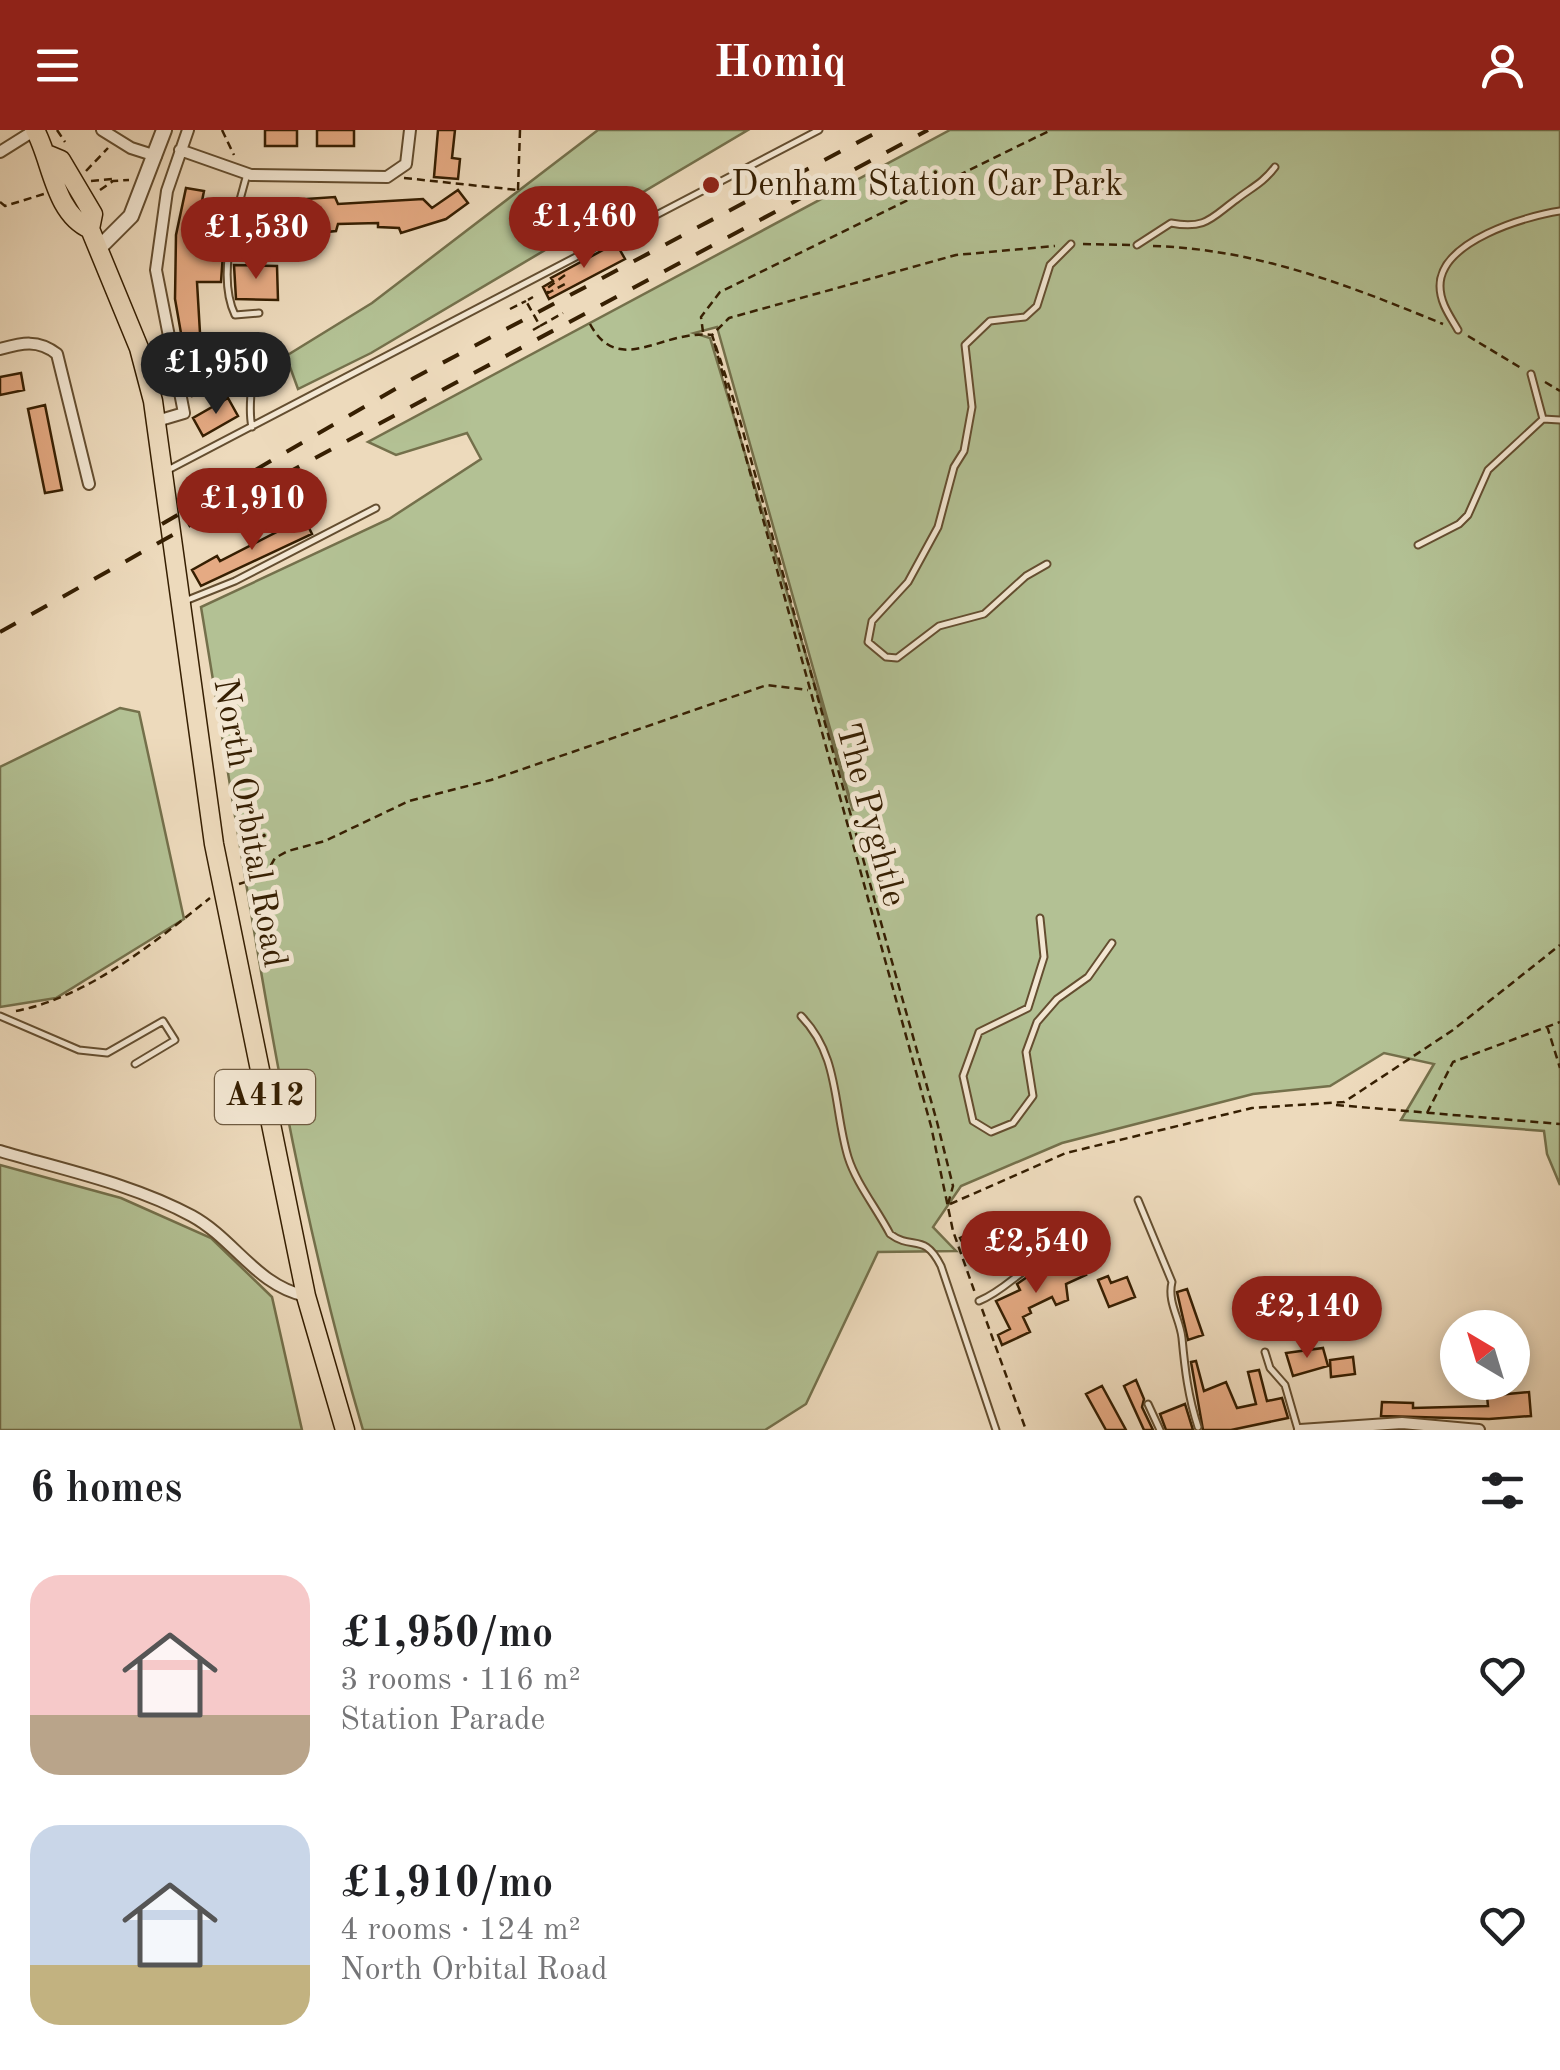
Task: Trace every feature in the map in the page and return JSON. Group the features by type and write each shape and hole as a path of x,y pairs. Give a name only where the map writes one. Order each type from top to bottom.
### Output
{"main road":[{"name":"North Orbital Road","path":"35,130 49,155 60,160 93,214 90,229 138,348 157,421 204,787 306,1296 345,1430"}],"street":[{"path":"0,152 35,130"},
{"path":"102,130 120,142 156,156"},
{"path":"98,248 131,216 164,130"},
{"path":"157,421 184,414 156,270 167,191 188,130"},
{"path":"180,150 252,175 399,174 406,164 410,130"},
{"path":"0,349 25,342 46,346 57,354 89,484"},
{"path":"0,1150 169,1205 197,1218 274,1285 306,1296"},
{"path":"1299,1430 1402,1424 1480,1430"}],"lane":[{"path":"166,471 819,130"},
{"path":"1137,245 1171,224 1189,227 1219,216 1237,198 1252,192 1274,167"},
{"path":"252,175 233,227 228,300 235,315 259,313"},
{"path":"1458,330 1445,308 1440,284 1448,265 1509,221 1560,212"},
{"path":"1047,564 1026,576 984,614 938,626 896,658 886,657 868,642 872,621 908,582 938,527 954,467 964,451 972,407 965,346 990,321 1026,317 1037,306 1050,264 1072,244"},
{"path":"245,356 254,382 247,404 252,427"},
{"path":"1531,374 1542,419"},
{"path":"1418,545 1459,524 1468,515 1488,470 1542,419 1560,420"},
{"path":"182,602 236,580 376,508"},
{"path":"1040,918 1044,957 1028,1008 979,1032 963,1076 973,1121 991,1132 1014,1123 1033,1096 1026,1052 1037,1022 1057,999 1088,977 1112,943"},
{"path":"0,1016 79,1050 107,1053 164,1021 175,1040 135,1064"},
{"path":"802,1016 818,1033 828,1054 856,1173 890,1234 922,1242 941,1266 996,1430"},
{"path":"1138,1200 1172,1282 1169,1293 1182,1337 1182,1364 1198,1427"},
{"path":"978,1301 1008,1288 1028,1266 1046,1258"},
{"path":"1265,1352 1270,1368 1285,1386 1299,1430"},
{"path":"1148,1404 1160,1430"}],"path":[{"path":"222,130 231,153 252,175"},
{"path":"520,130 518,190 549,252"},
{"path":"703,334 701,316 720,292 1051,130"},
{"path":"89,181 136,181 120,142"},
{"path":"97,192 84,174 120,142"},
{"path":"399,174 407,181 518,190"},
{"path":"91,197 116,180"},
{"path":"2,204 50,192"},
{"path":"590,324 608,349 624,352 712,335 730,318 956,256 1072,244 1137,245 1256,258 1341,282 1458,330 1560,392"},
{"path":"510,310 534,297"},
{"path":"526,301 540,326"},
{"path":"533,330 563,313"},
{"path":"712,335 737,410 937,1122 953,1186 948,1204"},
{"name":"The Pyghtle","path":"712,335 931,1126 952,1230 1026,1430"},
{"path":"16,1011 47,1005 156,942 223,887 265,876 275,858 288,851 325,841 409,801 490,780 767,685 810,690"},
{"path":"1330,1105 1344,1102 1453,1030 1560,945"},
{"path":"1427,1113 1453,1062 1546,1024 1560,1022"},
{"path":"1546,1024 1560,1068"},
{"path":"948,1204 1066,1152 1252,1108 1298,1102 1560,1124"}],"green space":[{"path":"598,130 748,130 371,353 298,389 286,356 372,303"},
{"path":"950,130 1560,130 1560,1185 1547,1154 1544,1131 1401,1120 1434,1064 1384,1053 1330,1086 1253,1094 1062,1143 961,1186 933,1227 956,1251 878,1252 806,1404 765,1430 363,1430 335,1329 289,1124 201,607 389,519 481,459 467,433 396,455 368,442","holes":["717,327 853,811 710,338 694,333"]},
{"path":"120,708 139,712 184,919 56,998 0,1007 0,767"},
{"path":"0,1165 121,1198 211,1238 272,1297 302,1430 0,1430"}],"building":[{"path":"265,130 297,130 297,146 265,146"},
{"path":"317,130 354,130 354,146 317,146"},
{"path":"438,130 455,130 452,158 460,159 458,179 434,177"},
{"path":"186,188 204,191 202,201 224,206 216,240 224,240 221,282 197,282 200,333 212,392 192,396 175,299 176,235"},
{"path":"458,190 468,203 446,219 401,233 399,228 378,227 378,223 338,224 336,231 326,232 326,220 245,228 246,203 335,197 338,204 423,199 432,208"},
{"path":"616,243 625,259 549,299 543,287 553,281 551,278"},
{"path":"234,265 277,266 278,300 236,299"},
{"path":"21,373 24,390 0,395 0,377"},
{"path":"228,398 238,416 203,436 193,418"},
{"path":"45,405 62,490 45,493 28,409"},
{"path":"304,518 312,534 201,586 192,570 217,556 220,561"},
{"path":"978,1229 987,1245 969,1255 960,1238"},
{"path":"1078,1259 1086,1275 1066,1284 1068,1300 1056,1305 1052,1297 1029,1308 1031,1313 1023,1317 1030,1332 1002,1345 998,1335 1010,1329 996,1301 1020,1290 1017,1284 1040,1268 1056,1263 1059,1268"},
{"path":"1108,1276 1111,1283 1127,1277 1135,1297 1109,1307 1098,1280"},
{"path":"1187,1289 1203,1335 1188,1340 1177,1292"},
{"path":"1323,1348 1328,1366 1293,1376 1286,1353"},
{"path":"1353,1357 1355,1374 1331,1377 1330,1360"},
{"path":"1196,1361 1204,1391 1226,1382 1237,1408 1256,1404 1248,1372 1259,1370 1267,1401 1282,1398 1288,1418 1231,1430 1203,1430 1191,1362"},
{"path":"1136,1380 1144,1399 1142,1407 1153,1430 1144,1430 1124,1386"},
{"path":"1102,1386 1126,1430 1106,1430 1086,1394"},
{"path":"1487,1400 1530,1400 1531,1416 1381,1416 1382,1402 1413,1403 1413,1408 1488,1406"},
{"path":"1185,1404 1193,1430 1166,1430 1160,1414"}],"railway":[{"path":"162,524 414,378 881,130"},
{"path":"0,632 192,524 928,130"}],"place":[{"name":"Denham Station Car Park","path":"711,185"}]}
